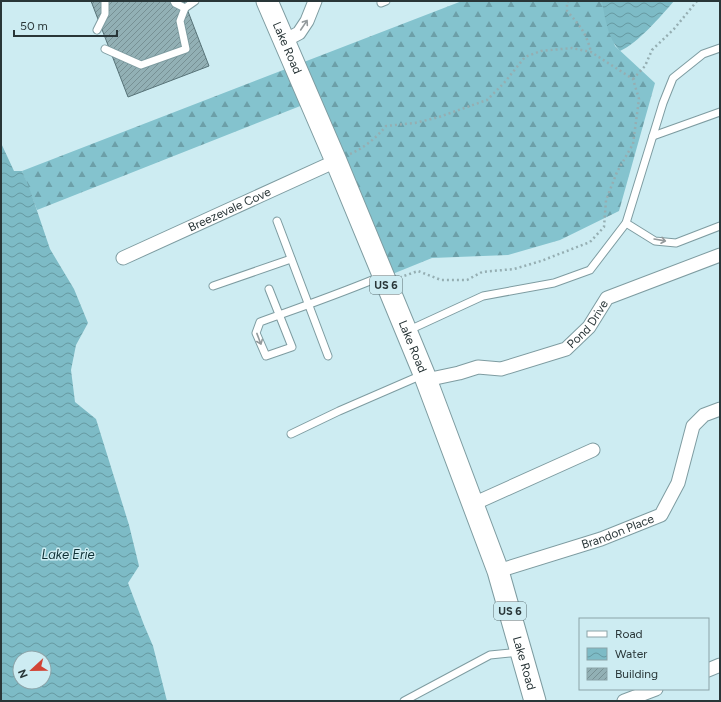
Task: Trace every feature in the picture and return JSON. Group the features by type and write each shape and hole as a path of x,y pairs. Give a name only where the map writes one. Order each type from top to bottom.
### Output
{"main road":[{"name":"Lake Road","path":"267,1 284,41 343,158 392,276 406,332 425,377 498,572 536,701"}],"street":[{"path":"284,41 299,33 308,21 315,1"},
{"name":"Breezevale Cove","path":"123,258 343,158"},
{"name":"Pond Drive","path":"425,377 459,373 478,367 501,369 566,349 589,327 607,298 720,255"},
{"name":"Brandon Place","path":"498,572 601,539 661,515 678,483 693,426 704,415 720,409"},
{"path":"472,504 593,450"},
{"path":"709,670 720,665"},
{"path":"624,701 653,690"}],"lane":[{"path":"96,30 105,14 105,1"},
{"path":"174,1 184,8"},
{"path":"105,49 141,65 186,49 180,21 184,8 195,1"},
{"path":"406,332 483,296 554,283 590,270 626,223 663,102 673,78 703,54 720,48"},
{"path":"652,136 720,112"},
{"path":"277,222 328,356"},
{"path":"626,223 655,240 676,243 720,226"},
{"path":"213,286 291,259"},
{"path":"269,289 280,315 292,347 266,356 256,333 260,322 280,315 309,304 392,276"},
{"path":"291,434 339,411 425,377"},
{"path":"404,701 490,655 521,651"}],"path":[{"path":"569,1 567,2 567,11 588,38 591,52"},
{"path":"633,79 645,66 652,50 674,29 697,1"},
{"path":"343,158 360,150 378,136 386,126 415,123 439,117 487,100 504,83 525,57 541,51 572,48 591,52 633,79 639,99 633,144 617,172 606,200 604,227 590,242 563,253 520,267 482,272 467,280 441,280 418,271 392,276"}],"green space":[{"path":"462,1 604,1 603,2 615,46 655,83 619,211 560,240 508,255 432,258 390,275 318,99 37,210 22,171"}],"water":[{"path":"674,1 642,36 620,51 613,41 608,28 602,2"},
{"name":"Lake Erie","path":"1,143 14,171 22,171 50,249 74,289 88,323 76,345 71,370 75,402 96,419 129,525 139,566 128,583 153,646 167,701 1,701"}],"building":[{"path":"91,1 184,1 209,66 128,97"}]}
